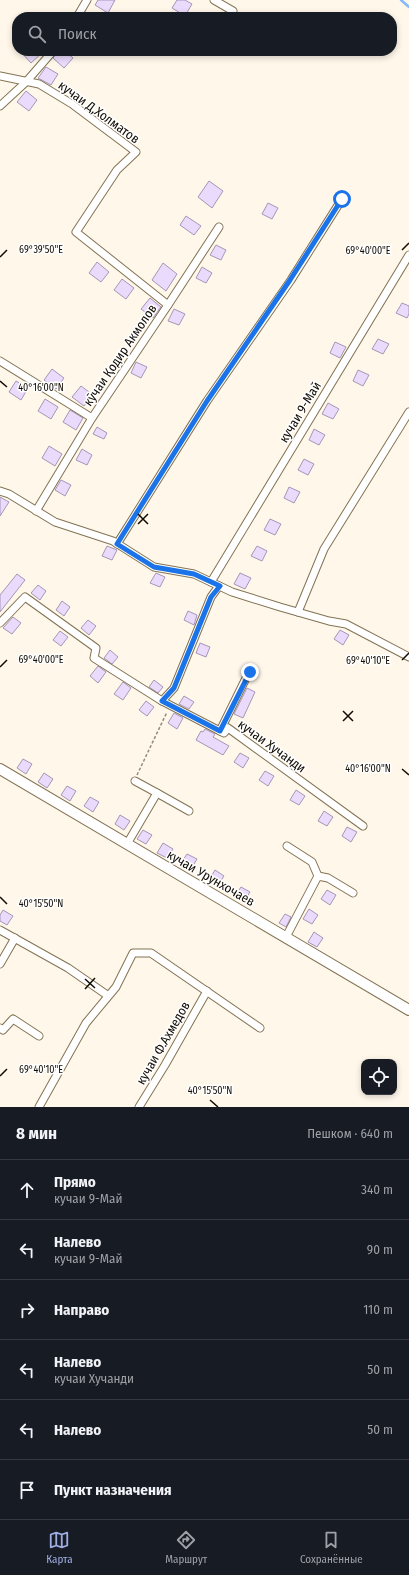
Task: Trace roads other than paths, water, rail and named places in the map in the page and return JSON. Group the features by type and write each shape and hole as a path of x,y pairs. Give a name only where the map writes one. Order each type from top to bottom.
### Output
{"street":[{"path":"80,12 87,0"},
{"path":"214,0 233,11"},
{"path":"0,106 26,82 49,56"},
{"name":"кучаи Д,Холматов","path":"0,76 38,84 72,104 136,152 117,170 76,232"},
{"path":"117,544 207,401 290,280 342,199"},
{"name":"кӯчаи Қодир Акмолов","path":"36,511 92,418 168,305 218,227"},
{"name":"кӯчаи Қодир Акмолов","path":"76,232 168,305"},
{"name":"кучаи 9-Май","path":"212,582 409,255"},
{"name":"кӯчаи Қодир Акмолов","path":"0,361 92,418"},
{"path":"298,612 324,549 409,412"},
{"path":"0,491 9,494 55,522 117,544 154,567 194,574 232,592 298,612 346,624 409,657"},
{"path":"162,701 174,688 211,597 220,586"},
{"name":"кучаи Хучанди","path":"0,623 25,597 96,648 94,658 162,701 224,733 228,728 363,826"},
{"path":"220,731 250,672"},
{"name":"кучаи Урунхочаев","path":"0,769 409,1010"},
{"path":"135,780 189,811"},
{"path":"127,844 157,793"},
{"path":"287,846 312,862 318,876"},
{"path":"286,938 318,876"},
{"path":"318,876 328,878 353,893"},
{"path":"0,930 68,968 107,995"},
{"path":"0,964 15,938"},
{"path":"39,1107 86,1023 107,995 116,987 133,953 151,953 260,1028"},
{"name":"кучаи Ф.Ахмедов","path":"139,1107 207,991"},
{"path":"0,1028 3,1030 13,1019 39,1036"}],"waterway":[{"path":"401,0 409,7"}]}
